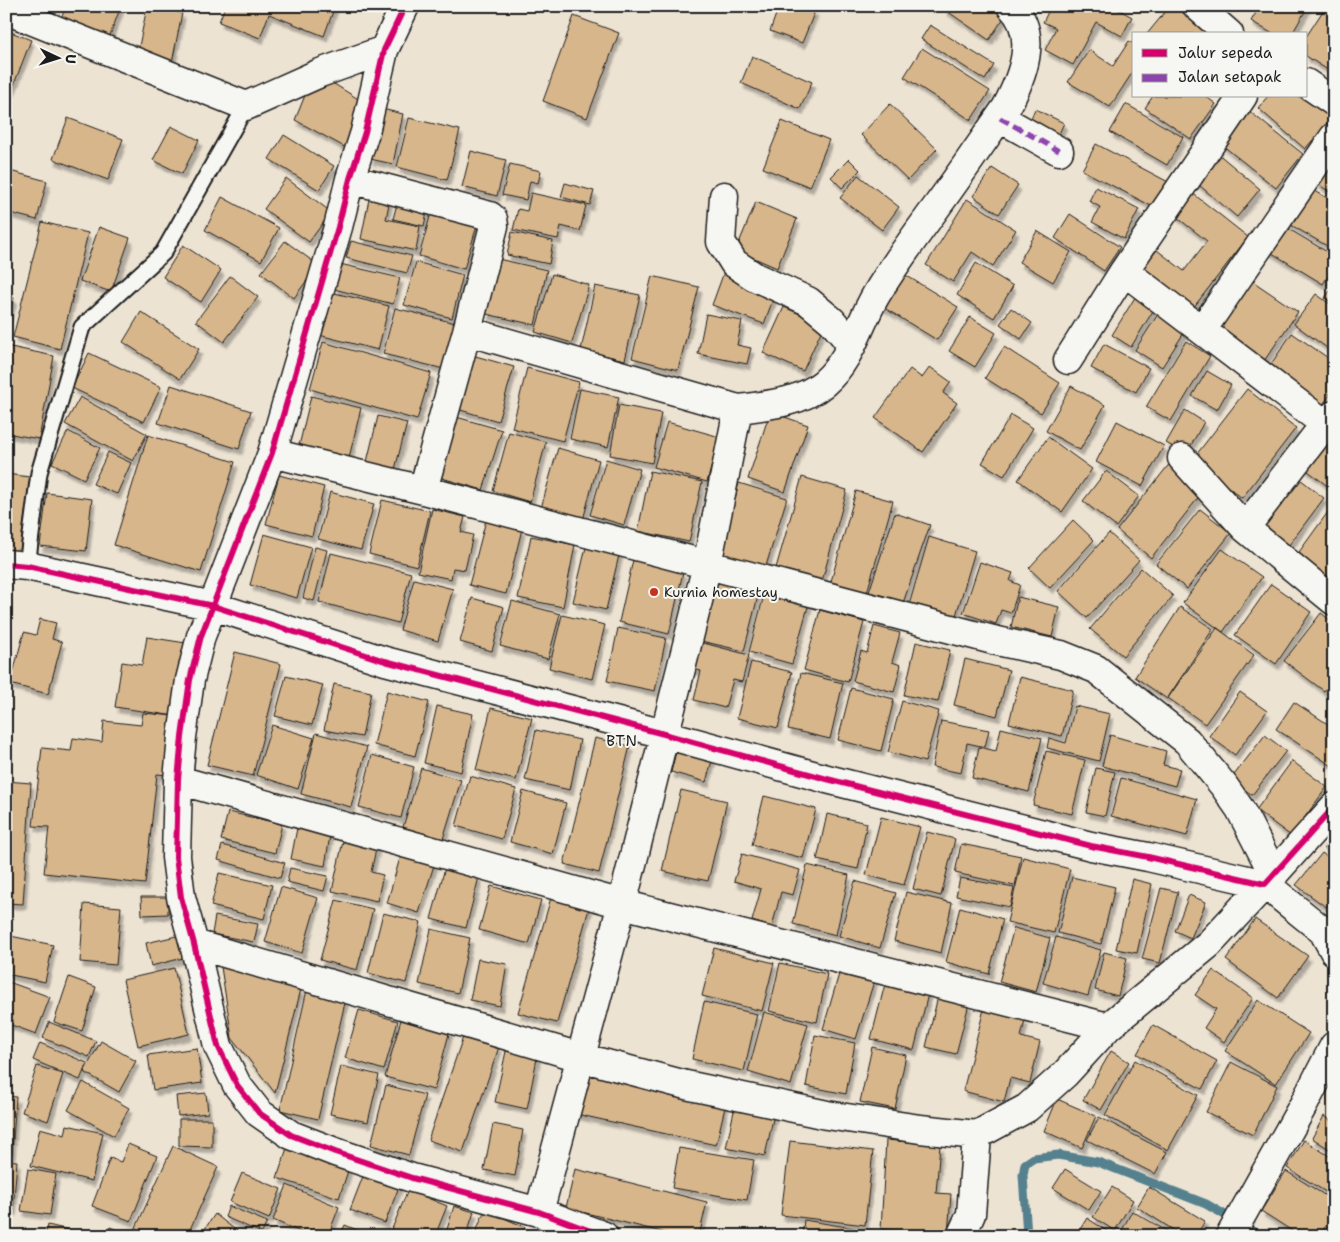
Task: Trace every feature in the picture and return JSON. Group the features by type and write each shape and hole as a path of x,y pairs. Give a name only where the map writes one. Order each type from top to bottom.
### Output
{"street":[{"path":"405,6 384,50 365,132 272,453 201,636 190,680 178,780 177,865 181,897 218,1046 236,1085 259,1113 291,1135 334,1152 545,1222 604,1236"},
{"path":"468,331 738,409 778,404 803,395 824,383 840,366 875,296 889,274 1000,118 1018,84 1025,59 1025,28 1011,6"},
{"path":"1197,6 1226,32"},
{"path":"6,10 246,106 320,73 384,50"},
{"path":"1308,84 1334,102"},
{"path":"1068,360 1124,271 1242,98"},
{"path":"1000,118 1059,151"},
{"path":"1202,330 1334,137"},
{"path":"350,179 493,218 494,226 468,331 423,490"},
{"path":"724,196 722,242 734,263 755,277 808,301 832,322 852,345"},
{"path":"1124,271 1202,330 1329,420 1245,528"},
{"path":"545,1222 580,1057 622,904 707,564 738,409"},
{"path":"272,453 423,490 992,640 1061,655 1096,669 1187,741 1224,786 1240,809 1269,880 1323,931 1334,951"},
{"path":"1182,458 1245,528 1334,601"},
{"path":"17,565 213,606 384,661 1034,832 1269,880"},
{"path":"178,780 622,904 1108,1027"},
{"path":"194,944 580,1057 686,1085 827,1115 920,1129 977,1135 1027,1108 1065,1074 1108,1027 1209,944 1334,807"},
{"path":"1230,1236 1304,1104 1334,1046"},
{"path":"961,1236 971,1214 977,1135"}],"lane":[{"path":"17,565 39,473 82,327 162,253 246,106"}],"building":[{"path":"66,6 121,6 109,38 61,19"},
{"path":"225,6 335,6 324,36 269,14 260,38 219,22"},
{"path":"779,6 803,6 815,11 802,43 770,31"},
{"path":"946,6 1004,6 1009,10 989,40 944,9"},
{"path":"1051,6 1113,6 1132,17 1122,36 1096,22 1073,65 1045,50 1056,28 1043,22"},
{"path":"1170,6 1175,6 1205,32 1149,32"},
{"path":"1260,6 1308,6 1293,32 1270,32 1251,21"},
{"path":"1326,6 1334,6 1334,74 1308,57 1308,34"},
{"path":"147,7 182,13 171,68 136,61"},
{"path":"574,16 619,33 587,118 543,101"},
{"path":"930,25 994,65 985,80 921,39"},
{"path":"6,30 31,40 11,92 6,90"},
{"path":"1129,41 1132,43 1132,73 1110,107 1068,82 1089,50 1113,66"},
{"path":"922,48 990,91 971,120 904,77"},
{"path":"752,56 812,82 800,109 741,83"},
{"path":"331,82 363,102 350,150 295,120 308,88"},
{"path":"1308,97 1333,117 1305,149 1258,108 1266,98"},
{"path":"1152,98 1208,98 1216,104 1191,139 1145,108"},
{"path":"890,104 937,149 908,180 861,135"},
{"path":"1126,104 1183,137 1167,165 1110,132"},
{"path":"382,109 403,114 393,164 370,159"},
{"path":"1035,109 1064,123 1057,138 1028,125"},
{"path":"1249,111 1303,154 1276,188 1222,145"},
{"path":"68,118 123,139 108,180 53,159"},
{"path":"409,118 460,130 447,180 397,167"},
{"path":"782,121 829,140 810,187 763,168"},
{"path":"171,126 199,140 182,174 153,160"},
{"path":"284,135 334,166 319,190 269,159"},
{"path":"1096,144 1174,185 1161,211 1082,170"},
{"path":"1334,145 1334,195 1311,179"},
{"path":"471,151 506,160 497,196 462,187"},
{"path":"1216,152 1260,189 1237,217 1193,180"},
{"path":"849,159 860,170 842,188 831,177"},
{"path":"510,164 541,171 538,183 530,181 526,200 502,195"},
{"path":"992,168 1018,185 999,214 973,196"},
{"path":"6,170 47,181 37,220 6,212"},
{"path":"858,175 899,207 882,230 840,198"},
{"path":"286,178 331,212 309,242 264,209"},
{"path":"565,183 594,191 590,205 561,197"},
{"path":"1305,185 1334,202 1334,250 1284,221"},
{"path":"1096,187 1139,209 1124,239 1092,222 1100,207 1089,201"},
{"path":"371,189 391,193 386,219 420,226 416,251 361,239"},
{"path":"1191,192 1248,237 1190,312 1139,272 1157,250 1184,271 1207,241 1174,215"},
{"path":"531,193 586,205 580,231 561,226 558,239 513,230 518,209 527,211"},
{"path":"399,196 429,203 424,226 393,219"},
{"path":"222,197 279,228 261,261 205,230"},
{"path":"967,199 1016,230 993,266 972,252 953,282 926,265"},
{"path":"756,202 797,219 777,268 736,250"},
{"path":"433,206 479,219 464,269 419,256"},
{"path":"1070,214 1120,247 1104,271 1055,238"},
{"path":"42,222 88,233 60,349 13,337"},
{"path":"1282,225 1334,256 1334,267 1323,284 1267,250"},
{"path":"99,227 130,238 111,292 80,281"},
{"path":"1037,231 1071,252 1053,282 1019,262"},
{"path":"512,232 553,241 549,264 507,255"},
{"path":"285,241 318,265 294,298 261,273"},
{"path":"351,241 412,256 407,273 346,258"},
{"path":"183,245 221,270 201,302 163,277"},
{"path":"498,259 547,270 535,325 486,314"},
{"path":"416,262 463,275 452,318 404,305"},
{"path":"976,263 1013,286 994,318 957,295"},
{"path":"340,264 400,278 393,304 334,289"},
{"path":"724,272 776,291 764,324 712,305"},
{"path":"902,273 958,307 937,340 881,306"},
{"path":"552,274 589,285 572,343 535,332"},
{"path":"230,276 258,297 224,342 196,321"},
{"path":"652,276 699,287 678,370 632,358"},
{"path":"1245,276 1298,312 1264,361 1212,325"},
{"path":"1334,285 1334,305 1325,298"},
{"path":"595,286 640,295 625,360 581,350"},
{"path":"330,292 389,306 378,350 319,335"},
{"path":"1137,294 1156,306 1131,347 1112,335"},
{"path":"1316,294 1334,307 1334,353 1294,324"},
{"path":"6,295 14,298 6,323"},
{"path":"784,307 824,325 803,371 763,353"},
{"path":"395,308 455,323 444,369 383,354"},
{"path":"1011,308 1032,323 1021,339 1000,324"},
{"path":"1160,311 1187,328 1162,367 1135,350"},
{"path":"141,312 199,349 180,379 123,342"},
{"path":"706,314 742,321 737,345 751,348 747,364 698,354"},
{"path":"970,317 996,333 975,367 949,351"},
{"path":"1292,333 1334,362 1334,389 1317,413 1263,376"},
{"path":"1186,341 1210,356 1171,421 1146,407"},
{"path":"323,342 431,373 417,420 310,389"},
{"path":"1104,344 1149,368 1136,392 1091,368"},
{"path":"6,346 54,356 39,439 6,433"},
{"path":"1004,347 1060,383 1041,413 985,378"},
{"path":"89,353 161,387 144,422 72,388"},
{"path":"472,355 514,367 498,421 457,409"},
{"path":"930,367 951,382 943,393 957,403 923,452 875,418 910,369 922,378"},
{"path":"527,368 579,382 563,441 512,428"},
{"path":"1207,371 1231,385 1217,410 1192,396"},
{"path":"171,385 251,411 239,449 158,423"},
{"path":"1071,386 1105,405 1080,450 1046,431"},
{"path":"580,389 619,397 608,447 570,439"},
{"path":"1247,389 1296,428 1242,498 1193,459"},
{"path":"311,396 361,408 349,458 299,446"},
{"path":"80,397 147,434 133,461 65,424"},
{"path":"619,405 661,413 652,463 610,455"},
{"path":"1185,410 1204,422 1186,454 1166,443"},
{"path":"770,412 808,425 785,492 748,479"},
{"path":"1011,415 1033,428 1004,476 982,463"},
{"path":"378,416 407,423 394,473 366,466"},
{"path":"453,416 502,430 483,490 435,476"},
{"path":"1117,421 1164,446 1142,486 1096,462"},
{"path":"667,422 720,437 707,482 654,467"},
{"path":"68,431 100,448 84,479 52,463"},
{"path":"509,432 546,442 530,502 493,491"},
{"path":"1334,434 1334,484 1330,488 1303,467"},
{"path":"148,435 235,462 201,572 114,545"},
{"path":"1048,437 1092,469 1062,512 1018,480"},
{"path":"558,448 599,460 583,520 541,508"},
{"path":"108,452 131,463 117,494 93,484"},
{"path":"606,459 640,469 624,525 590,515"},
{"path":"1171,462 1205,489 1151,558 1117,530"},
{"path":"650,471 702,482 689,542 638,531"},
{"path":"1106,471 1139,496 1116,527 1083,501"},
{"path":"6,474 30,477 20,551 6,549"},
{"path":"279,475 324,487 312,536 266,524"},
{"path":"1295,475 1324,498 1286,549 1256,526"},
{"path":"802,477 847,490 822,581 776,568"},
{"path":"739,483 787,498 765,569 717,554"},
{"path":"856,491 893,501 866,596 830,585"},
{"path":"330,492 374,504 361,550 318,539"},
{"path":"47,493 92,499 86,551 40,546"},
{"path":"382,500 430,511 417,566 369,554"},
{"path":"432,509 465,517 461,532 473,535 465,570 453,568 451,579 418,572"},
{"path":"1200,509 1231,533 1187,589 1156,564"},
{"path":"1328,512 1334,517 1334,587 1294,559"},
{"path":"895,513 930,525 903,603 869,592"},
{"path":"486,520 522,529 506,594 469,585"},
{"path":"1073,520 1094,540 1050,588 1029,568"},
{"path":"1109,533 1139,560 1087,618 1058,591"},
{"path":"264,534 311,547 297,598 250,585"},
{"path":"531,536 575,545 563,607 518,598"},
{"path":"929,537 975,551 955,619 909,605"},
{"path":"587,543 620,551 606,610 573,602"},
{"path":"315,547 327,550 314,601 303,598"},
{"path":"1222,549 1262,577 1223,632 1183,603"},
{"path":"331,553 411,573 398,623 319,602"},
{"path":"633,560 683,572 669,634 619,622"},
{"path":"980,562 1013,573 1010,581 1020,585 1011,613 1001,610 996,624 963,613"},
{"path":"1141,568 1173,596 1123,656 1090,629"},
{"path":"414,579 453,589 438,641 400,630"},
{"path":"715,582 759,592 744,651 701,641"},
{"path":"1271,584 1311,612 1276,664 1235,635"},
{"path":"765,591 809,603 792,664 749,652"},
{"path":"1018,597 1059,607 1052,637 1011,627"},
{"path":"472,598 504,607 492,651 460,642"},
{"path":"512,601 560,614 548,659 500,646"},
{"path":"1180,607 1213,629 1167,699 1135,677"},
{"path":"820,610 864,622 848,682 804,670"},
{"path":"1321,613 1334,623 1334,678 1324,691 1284,661"},
{"path":"562,615 605,625 592,679 549,668"},
{"path":"40,619 56,623 52,639 62,642 48,694 10,684 24,632 36,635"},
{"path":"874,626 900,633 892,662 901,665 894,692 853,681 861,651 867,653"},
{"path":"618,628 666,638 655,691 607,681"},
{"path":"1217,628 1254,655 1205,724 1168,698"},
{"path":"147,637 186,643 175,716 115,707 122,662 142,665"},
{"path":"696,641 749,655 742,682 733,680 725,708 694,700 701,671 689,668"},
{"path":"916,642 950,650 938,702 904,695"},
{"path":"235,652 281,664 253,776 207,765"},
{"path":"965,659 1009,670 997,716 954,705"},
{"path":"751,662 792,672 778,728 737,718"},
{"path":"801,673 843,683 830,739 788,729"},
{"path":"286,676 323,685 312,725 275,716"},
{"path":"1020,677 1073,690 1062,736 1009,723"},
{"path":"334,684 371,692 362,737 324,730"},
{"path":"851,688 894,699 881,751 838,740"},
{"path":"387,691 429,702 415,756 374,745"},
{"path":"1240,692 1267,711 1235,755 1209,736"},
{"path":"902,701 939,711 925,762 888,752"},
{"path":"1294,702 1334,728 1334,764 1332,766 1276,729"},
{"path":"437,706 473,714 461,772 424,763"},
{"path":"1075,706 1110,714 1099,761 1047,748 1049,738 1066,743"},
{"path":"491,708 532,718 516,780 476,770"},
{"path":"143,713 174,716 167,775 157,774 145,884 44,873 49,827 33,826 42,748 71,751 73,738 102,742 104,721 141,725"},
{"path":"941,721 989,730 985,747 967,743 961,773 932,767"},
{"path":"272,725 314,738 298,789 256,775"},
{"path":"1001,728 1042,738 1029,792 972,778 979,747 996,751"},
{"path":"536,730 580,740 570,790 525,780"},
{"path":"316,733 367,747 351,807 301,794"},
{"path":"1110,735 1166,751 1163,765 1180,769 1175,786 1102,766"},
{"path":"1265,735 1286,751 1252,795 1231,779"},
{"path":"595,738 630,746 599,873 564,864"},
{"path":"677,748 713,757 706,782 671,772"},
{"path":"1046,751 1085,760 1072,814 1033,805"},
{"path":"372,755 414,767 401,818 359,807"},
{"path":"1292,761 1327,787 1291,836 1256,810"},
{"path":"421,768 461,780 443,839 403,827"},
{"path":"1096,768 1115,772 1105,816 1086,812"},
{"path":"470,776 516,789 502,839 456,826"},
{"path":"1121,778 1197,799 1187,836 1111,816"},
{"path":"6,781 31,783 23,904 6,903"},
{"path":"681,790 727,801 708,881 662,871"},
{"path":"523,791 566,803 553,854 510,842"},
{"path":"764,796 816,809 803,858 752,845"},
{"path":"228,812 282,824 275,853 221,840"},
{"path":"827,814 867,823 858,869 817,860"},
{"path":"881,817 920,827 904,885 866,875"},
{"path":"298,823 331,829 325,866 291,859"},
{"path":"345,832 378,840 371,872 383,875 377,901 332,891"},
{"path":"927,832 955,839 941,896 913,889"},
{"path":"1334,834 1334,855 1324,848"},
{"path":"961,844 1021,856 1015,886 955,873"},
{"path":"222,845 285,863 280,878 218,860"},
{"path":"402,851 435,862 419,913 387,903"},
{"path":"1322,853 1334,862 1334,896 1326,907 1296,885"},
{"path":"742,854 800,870 793,895 781,892 772,927 752,921 761,889 734,881"},
{"path":"1023,857 1070,869 1054,933 1007,922"},
{"path":"807,865 849,875 836,935 793,924"},
{"path":"290,868 328,876 324,891 287,882"},
{"path":"445,868 479,877 466,928 431,919"},
{"path":"219,873 272,885 264,919 211,906"},
{"path":"1072,877 1115,887 1101,944 1058,933"},
{"path":"960,878 1014,888 1010,907 956,896"},
{"path":"1132,879 1152,884 1137,953 1116,949"},
{"path":"855,881 896,893 880,948 839,936"},
{"path":"491,886 541,900 529,944 479,930"},
{"path":"281,887 318,898 302,953 265,942"},
{"path":"1161,888 1178,892 1160,963 1142,959"},
{"path":"906,892 952,903 941,953 894,941"},
{"path":"552,894 590,905 557,1023 518,1013"},
{"path":"1189,895 1206,902 1191,938 1175,931"},
{"path":"141,897 168,897 168,914 142,915"},
{"path":"336,900 373,909 357,970 320,960"},
{"path":"84,904 121,907 116,965 80,962"},
{"path":"960,907 1003,919 989,974 946,962"},
{"path":"383,913 421,922 406,983 368,973"},
{"path":"215,916 258,924 254,942 212,934"},
{"path":"1255,919 1308,956 1278,998 1226,960"},
{"path":"1014,928 1050,938 1036,992 999,982"},
{"path":"431,929 470,938 458,993 419,984"},
{"path":"6,935 53,945 45,982 6,974"},
{"path":"181,935 187,957 151,966 146,943"},
{"path":"1056,937 1101,950 1088,996 1043,983"},
{"path":"714,948 774,963 762,1011 702,996"},
{"path":"1104,952 1127,958 1118,996 1095,990"},
{"path":"478,959 507,964 500,1006 470,1000"},
{"path":"780,963 827,974 817,1022 769,1011"},
{"path":"221,967 301,989 275,1093 232,1038"},
{"path":"841,967 875,978 856,1039 823,1029"},
{"path":"174,968 189,1034 138,1046 123,980"},
{"path":"1213,970 1253,998 1224,1042 1204,1028 1216,1009 1195,995"},
{"path":"887,976 930,986 914,1050 871,1039"},
{"path":"69,977 96,987 82,1031 54,1022"},
{"path":"6,981 50,997 36,1034 6,1023"},
{"path":"308,985 347,994 318,1119 280,1110"},
{"path":"938,996 969,1004 956,1054 926,1047"},
{"path":"1258,1000 1309,1033 1276,1084 1225,1051"},
{"path":"704,1002 757,1014 744,1071 692,1059"},
{"path":"984,1009 1025,1020 1021,1037 1040,1042 1030,1083 1010,1078 1004,1102 963,1091"},
{"path":"359,1010 398,1021 384,1070 345,1058"},
{"path":"764,1012 808,1024 791,1085 748,1072"},
{"path":"402,1016 450,1030 434,1090 385,1077"},
{"path":"49,1022 96,1041 89,1057 43,1038"},
{"path":"1153,1025 1217,1061 1202,1089 1137,1054"},
{"path":"464,1034 499,1047 463,1152 428,1140"},
{"path":"815,1035 855,1043 846,1094 806,1086"},
{"path":"101,1041 136,1061 119,1092 84,1072"},
{"path":"508,1042 539,1048 527,1109 495,1102"},
{"path":"40,1043 87,1063 80,1080 33,1060"},
{"path":"872,1047 906,1055 895,1109 860,1102"},
{"path":"197,1048 202,1083 153,1090 148,1055"},
{"path":"1111,1051 1129,1062 1101,1110 1083,1100"},
{"path":"1135,1060 1198,1095 1168,1150 1105,1115"},
{"path":"1231,1062 1277,1086 1253,1135 1206,1112"},
{"path":"37,1066 63,1074 48,1121 22,1112"},
{"path":"341,1066 379,1075 368,1122 330,1114"},
{"path":"586,1072 726,1103 716,1145 576,1114"},
{"path":"83,1082 129,1108 114,1136 68,1110"},
{"path":"386,1085 425,1095 409,1155 371,1145"},
{"path":"206,1093 208,1113 178,1116 176,1096"},
{"path":"6,1096 16,1097 12,1154 6,1153"},
{"path":"1057,1099 1096,1116 1082,1148 1044,1131"},
{"path":"735,1106 774,1114 765,1156 726,1148"},
{"path":"1324,1116 1334,1123 1334,1152 1312,1138"},
{"path":"1099,1117 1167,1152 1155,1174 1087,1140"},
{"path":"179,1119 212,1119 212,1147 179,1146"},
{"path":"493,1124 523,1130 515,1176 484,1170"},
{"path":"67,1125 103,1133 92,1181 31,1166 40,1128 65,1135"},
{"path":"886,1140 940,1145 936,1193 951,1194 948,1235 881,1229"},
{"path":"1304,1140 1334,1159 1334,1197 1287,1168"},
{"path":"790,1141 873,1151 865,1225 781,1215"},
{"path":"128,1144 157,1156 131,1221 92,1206 110,1158 121,1162"},
{"path":"173,1146 218,1167 187,1236 137,1236 133,1234"},
{"path":"287,1148 349,1168 339,1198 277,1178"},
{"path":"679,1148 754,1160 747,1200 672,1188"},
{"path":"6,1160 17,1161 13,1210 6,1209"},
{"path":"28,1169 56,1174 50,1215 21,1211"},
{"path":"575,1169 707,1202 699,1236 678,1236 566,1208"},
{"path":"1065,1169 1101,1191 1089,1210 1053,1188"},
{"path":"365,1171 400,1184 385,1223 350,1210"},
{"path":"1286,1171 1334,1201 1334,1213 1319,1236 1300,1236 1261,1211"},
{"path":"242,1173 281,1189 269,1219 230,1202"},
{"path":"287,1185 339,1207 328,1236 310,1236 273,1220"},
{"path":"1112,1187 1133,1200 1115,1231 1093,1217"},
{"path":"1149,1187 1205,1221 1196,1236 1183,1236 1137,1207"},
{"path":"408,1190 447,1206 435,1236 389,1236"},
{"path":"229,1206 267,1222 262,1233 225,1217"},
{"path":"454,1206 474,1212 466,1236 445,1236"},
{"path":"485,1210 525,1227 522,1236 474,1236"},
{"path":"1132,1211 1174,1235 1174,1236 1119,1236"},
{"path":"215,1214 243,1236 200,1236"},
{"path":"1087,1218 1113,1235 1076,1236"},
{"path":"804,1220 859,1229 858,1236 802,1236"},
{"path":"48,1225 93,1236 45,1236"},
{"path":"345,1225 371,1236 340,1236"},
{"path":"110,1227 130,1235 130,1236 106,1236"}],"waterway":[{"path":"1027,1236 1023,1175 1025,1164 1034,1158 1058,1155 1098,1162 1206,1204 1261,1236"}],"marked path":[{"path":"1000,118 1059,151"}],"cycle path":[{"path":"405,6 384,50 365,132 272,453 201,636 190,680 178,780 176,857 181,897 218,1046 237,1085 259,1113 291,1135 335,1152 412,1178 539,1212 604,1236"},
{"path":"6,564 27,566 213,606 385,661 827,779 1091,846 1265,884 1334,807"}],"place":[{"name":"Kurnia homestay","path":"654,592"}],"district":[{"name":"BTN","path":"622,741"}]}
